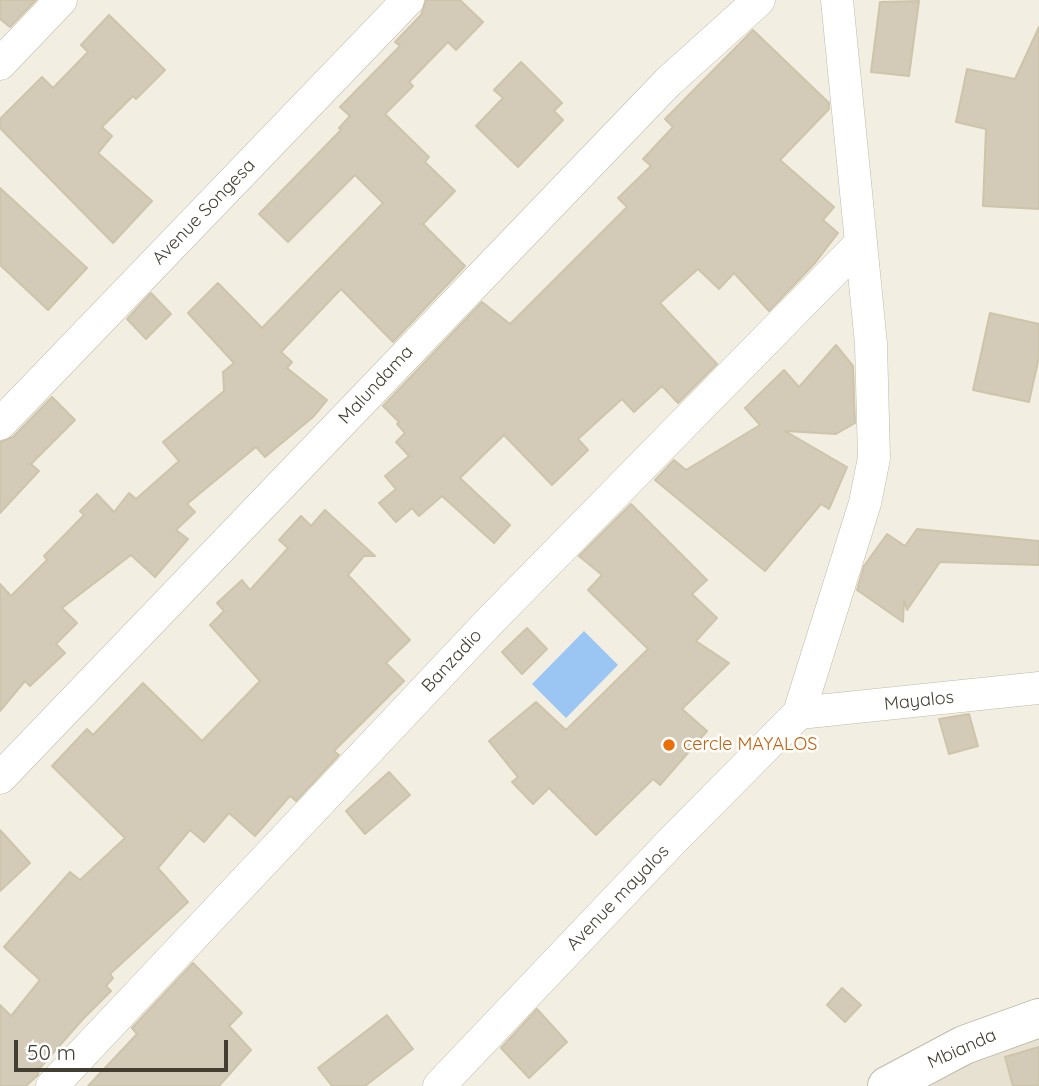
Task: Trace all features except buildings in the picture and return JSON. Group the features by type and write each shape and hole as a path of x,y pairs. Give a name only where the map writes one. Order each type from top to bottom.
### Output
{"street":[{"path":"0,64 61,0"},
{"name":"Avenue Songesa","path":"0,424 408,0"},
{"name":"Malundama","path":"0,778 658,92 759,0"},
{"path":"799,713 865,503 874,458 871,344 837,0"},
{"name":"Banzadio","path":"52,1086 490,621 860,244"},
{"name":"Mayalos","path":"799,713 1039,688"},
{"name":"Avenue mayalos","path":"439,1086 674,839 799,713"},
{"name":"Mbianda","path":"887,1086 964,1045 1039,1018"}],"shaded area":[{"path":"1039,1018 1039,1086 887,1086"}],"water":[{"path":"584,631 618,665 566,718 532,684"}],"place":[{"name":"cercle MAYALOS","path":"669,745"}]}
